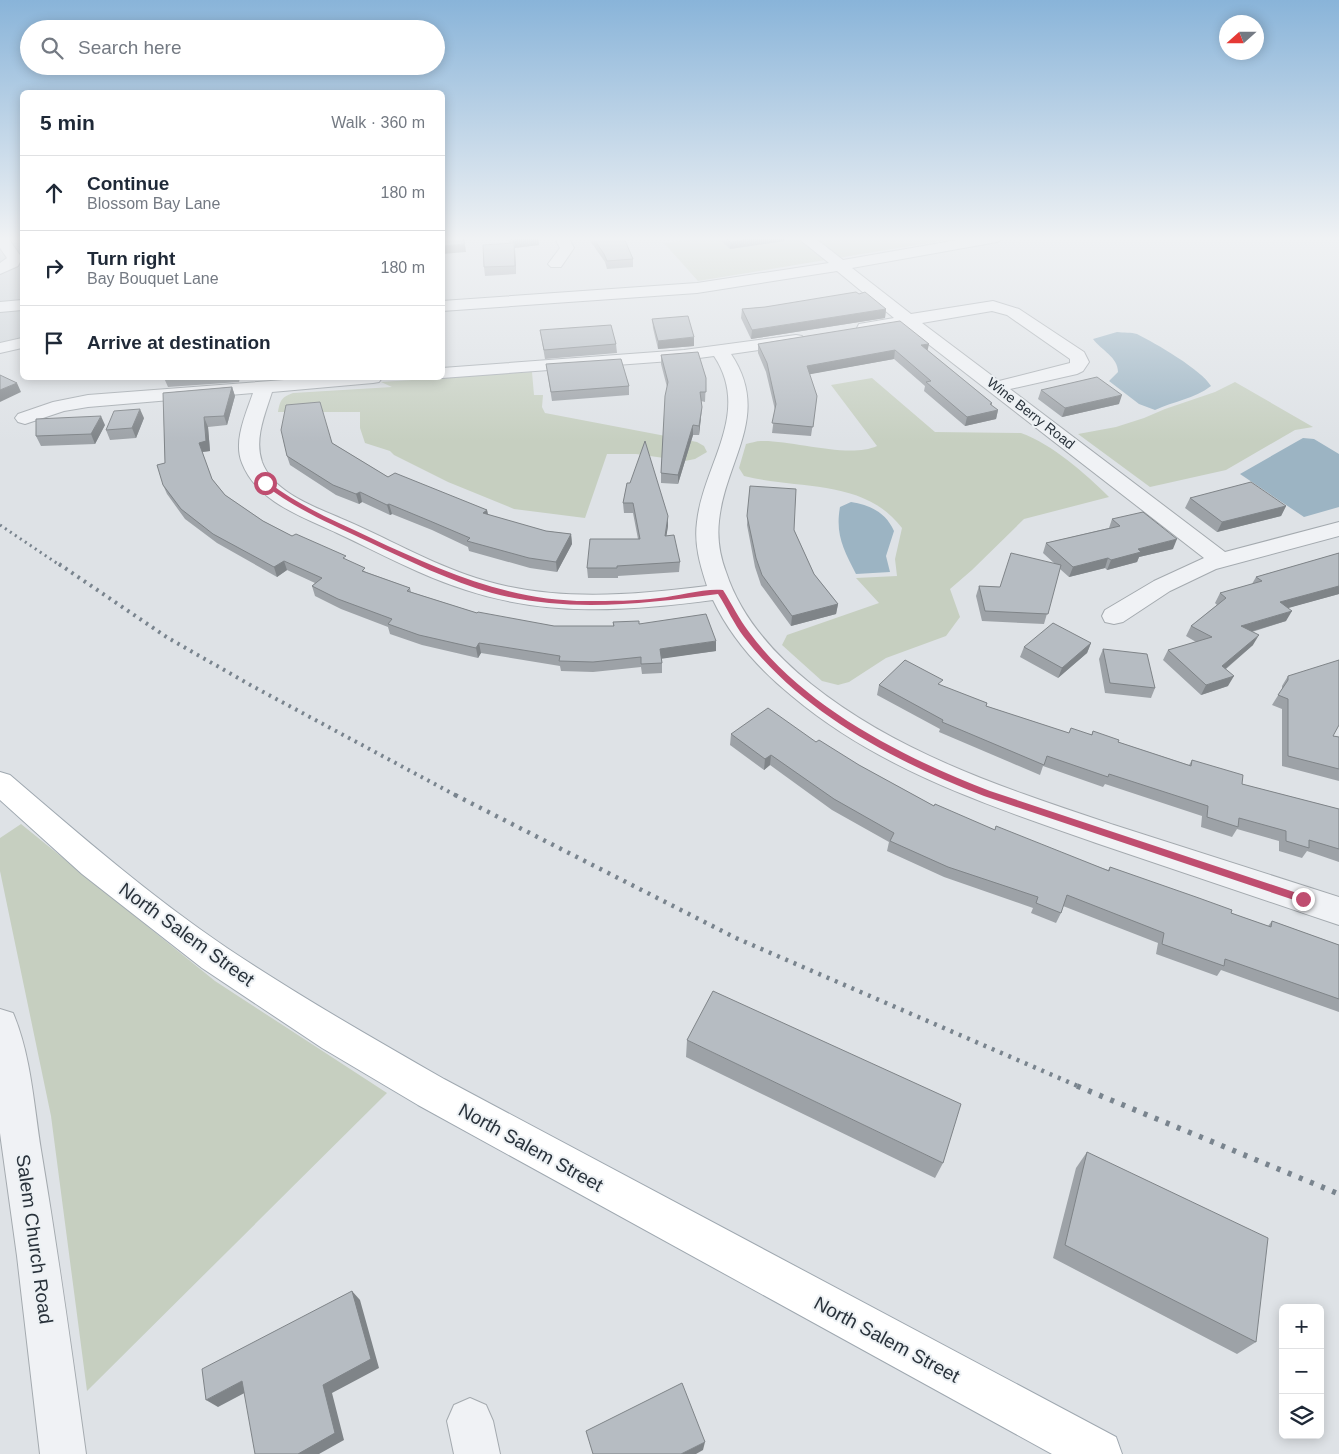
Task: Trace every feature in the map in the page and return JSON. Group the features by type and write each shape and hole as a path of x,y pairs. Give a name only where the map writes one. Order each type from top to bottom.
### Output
{"main road":[{"name":"North Salem Street","path":"0,784 93,864 214,958 335,1036 431,1092 1099,1454"}],"street":[{"path":"0,307 13,306"},
{"name":"Wine Berry Road","path":"891,306 1221,560"},
{"path":"845,332 974,308 1001,308 1013,312 1078,356 1080,362 1077,367 1071,370 997,387"},
{"path":"445,373 533,368 720,351 808,338"},
{"path":"0,348 20,343"},
{"path":"720,351 733,373 737,409 732,439 708,514 709,558 720,592 746,634 779,671 820,706 886,749 941,776 1339,910"},
{"path":"24,418 60,406 88,401 346,380"},
{"path":"264,386 250,436 249,448 252,461 265,483 272,490 297,506 433,569 494,591 564,602 624,603 720,592"},
{"path":"1114,616 1162,586 1195,569 1221,560 1339,529"},
{"name":"Salem Church Road","path":"0,1025 8,1060 38,1256 63,1454"}],"shaded area":[{"path":"0,306 20,306 20,343 0,348"}],"green space":[{"path":"532,372 534,395 543,395 542,407 545,413 697,442 704,446 707,452 695,459 685,461 636,454 607,454 585,518 514,509 448,482 394,455 390,451 365,443 360,428 360,412 278,412 282,400 293,393 392,387 381,382 445,380 445,378"},
{"path":"872,378 935,432 1021,433 1045,444 1056,452 1109,497 1024,519 950,589 960,617 946,636 886,658 849,682 838,685 822,681 782,645 787,635 879,603 856,578 897,576 895,559 902,528 887,512 869,501 850,493 829,488 744,476 739,468 746,444 757,441 774,441 852,451 877,446 831,385"},
{"path":"1235,382 1313,427 1295,430 1226,470 1150,487 1078,434 1116,427 1144,418 1215,392"},
{"path":"21,824 215,981 387,1093 87,1391 51,1116 0,871 0,838"}],"water":[{"path":"1117,332 1137,334 1155,344 1198,372 1211,386 1198,394 1155,410 1139,404 1109,381 1118,372 1117,367 1112,358 1093,339"},
{"path":"1303,438 1314,439 1339,454 1339,507 1304,517 1240,474"},
{"path":"851,502 865,505 877,511 891,525 894,531 886,556 890,572 856,574 844,550 839,526 840,507"}],"building":[{"path":"882,306 886,309 752,330 742,309"},
{"path":"688,316 694,337 658,341 652,319"},
{"path":"900,321 929,344 921,345 998,410 967,417 926,382 931,381 895,350 807,366 817,396 813,427 772,423 776,404 767,363 758,344"},
{"path":"611,325 616,344 544,350 540,330"},
{"path":"698,352 706,378 706,392 700,392 702,407 699,426 693,425 678,475 661,473 665,396 668,382 661,355"},
{"path":"621,359 629,386 551,392 546,364"},
{"path":"0,375 17,383 0,390"},
{"path":"1097,377 1122,395 1065,408 1041,390"},
{"path":"232,387 224,416 204,417 206,441 199,443 212,479 225,495 263,521 292,536 296,534 346,556 343,558 365,568 362,571 410,588 407,591 477,613 554,626 614,626 613,622 639,621 639,624 706,614 716,641 660,649 662,663 641,664 641,657 593,662 559,661 560,656 479,643 476,648 419,635 388,624 392,619 338,599 312,586 322,578 284,561 274,567 213,534 181,509 163,485 157,465 165,463 163,393"},
{"path":"320,402 332,443 388,477 395,473 487,510 483,513 546,531 571,534 556,562 529,558 467,541 470,538 389,504 387,505 360,492 356,494 333,485 287,456 281,430 286,405"},
{"path":"140,409 132,428 106,430 114,411"},
{"path":"101,416 91,434 36,436 36,419"},
{"path":"645,441 668,516 665,536 674,535 680,562 617,566 617,568 587,568 590,539 640,539 633,503 623,503 627,483 630,483"},
{"path":"1251,482 1286,506 1222,522 1190,498"},
{"path":"750,486 796,489 794,530 814,574 838,604 792,616 762,575 756,558 747,516"},
{"path":"1143,512 1177,539 1138,549 1141,552 1073,567 1046,543 1120,526 1112,519"},
{"path":"1011,553 1061,565 1048,614 985,611 979,586 1000,587"},
{"path":"1339,553 1339,586 1280,602 1292,611 1241,626 1259,635 1222,666 1234,676 1206,685 1168,650 1212,637 1191,626 1226,598 1220,593 1262,581 1256,577"},
{"path":"1053,623 1091,643 1062,668 1024,647"},
{"path":"1103,649 1147,654 1155,688 1110,683"},
{"path":"905,660 943,680 938,684 987,703 986,706 1069,733 1071,728 1092,735 1093,731 1119,740 1118,742 1191,766 1192,760 1243,775 1242,784 1339,809 1339,849 1309,840 1309,848 1286,841 1286,831 1239,818 1238,827 1207,817 1208,806 1109,774 1108,777 1047,756 1044,765 942,722 943,720 879,685"},
{"path":"1339,660 1339,725 1333,736 1339,737 1339,769 1288,756 1288,699 1278,695 1288,680 1288,676"},
{"path":"768,708 816,742 819,740 859,765 934,806 935,804 995,830 996,826 1109,871 1110,867 1196,897 1232,910 1231,913 1271,927 1272,921 1339,945 1339,999 1225,959 1224,966 1162,944 1164,933 1067,895 1061,913 1036,903 1038,897 948,867 890,841 894,833 834,799 771,755 765,759 731,734"},
{"path":"713,991 961,1104 943,1163 687,1040"},
{"path":"1087,1152 1268,1238 1256,1342 1065,1245"},
{"path":"352,1291 371,1359 323,1385 335,1433 298,1454 255,1454 242,1381 206,1400 202,1369"},
{"path":"682,1383 705,1442 681,1454 593,1454 586,1431"}],"railway":[{"path":"0,525 61,566"},
{"path":"59,564 168,638 254,687 457,796"},
{"path":"455,795 736,938 1080,1087"},
{"path":"1077,1086 1339,1194"}],"route":[{"path":"265,483 272,490 291,502 311,512 452,578 494,591 546,600 585,603 624,603 720,592 746,634 779,671 820,706 886,749 941,776 987,793 1303,899"}]}
